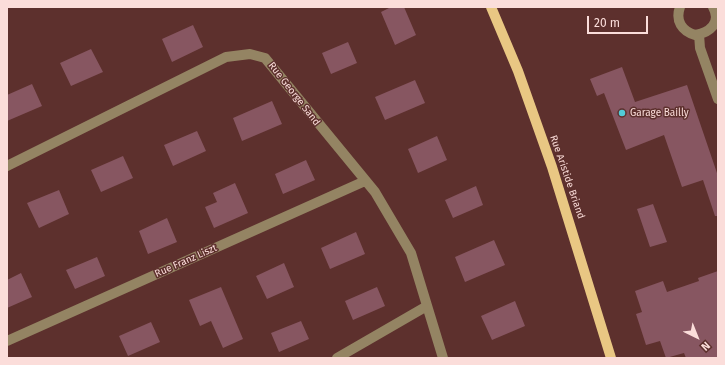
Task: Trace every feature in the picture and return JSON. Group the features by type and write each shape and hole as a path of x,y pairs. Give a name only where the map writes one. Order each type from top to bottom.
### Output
{"main road":[{"name":"Rue Aristide Briand","path":"491,7 518,71 552,167 611,358"}],"street":[{"path":"680,7 678,15 682,28 688,33 699,34 708,31 716,19 713,7"},
{"path":"699,34 700,48 718,99"},
{"name":"Rue George Sand","path":"7,166 226,56 250,54 265,58 375,192 411,253 443,358"},
{"name":"Rue Franz Liszt","path":"7,341 365,181"},
{"path":"337,358 427,306"}],"building":[{"path":"391,7 404,7 416,35 395,45 381,12"},
{"path":"193,25 203,47 172,62 162,39"},
{"path":"348,42 357,63 331,74 322,53"},
{"path":"91,49 103,72 71,86 60,63"},
{"path":"622,67 635,102 687,85 718,176 718,216 715,216 703,180 682,187 664,135 626,150 604,93 597,96 590,79"},
{"path":"415,80 425,103 385,120 375,97"},
{"path":"32,84 42,106 7,121 7,95"},
{"path":"272,101 282,124 242,141 233,118"},
{"path":"197,131 206,151 173,166 164,145"},
{"path":"437,136 447,160 418,173 408,149"},
{"path":"123,156 133,178 101,192 91,170"},
{"path":"306,160 315,180 283,194 275,174"},
{"path":"235,183 248,213 214,228 205,207 217,202 213,193"},
{"path":"476,186 483,205 453,218 445,200"},
{"path":"59,190 69,214 39,228 27,203"},
{"path":"653,204 667,242 650,247 637,209"},
{"path":"167,218 177,242 148,254 139,231"},
{"path":"356,232 365,254 330,269 321,248"},
{"path":"494,240 505,265 465,282 455,257"},
{"path":"97,257 105,276 75,289 66,270"},
{"path":"284,263 294,287 267,299 256,276"},
{"path":"718,271 718,358 686,358 684,353 666,358 660,341 646,345 636,314 642,312 635,291 663,281 667,292 699,281 698,278"},
{"path":"21,273 32,297 7,308 7,280"},
{"path":"221,287 243,339 223,348 211,321 200,326 189,300"},
{"path":"377,287 385,306 353,320 345,301"},
{"path":"515,301 525,326 492,340 481,316"},
{"path":"301,321 309,339 279,352 271,333"},
{"path":"151,322 160,342 128,356 119,336"}],"place":[{"name":"Garage Bailly","path":"622,113"}]}
